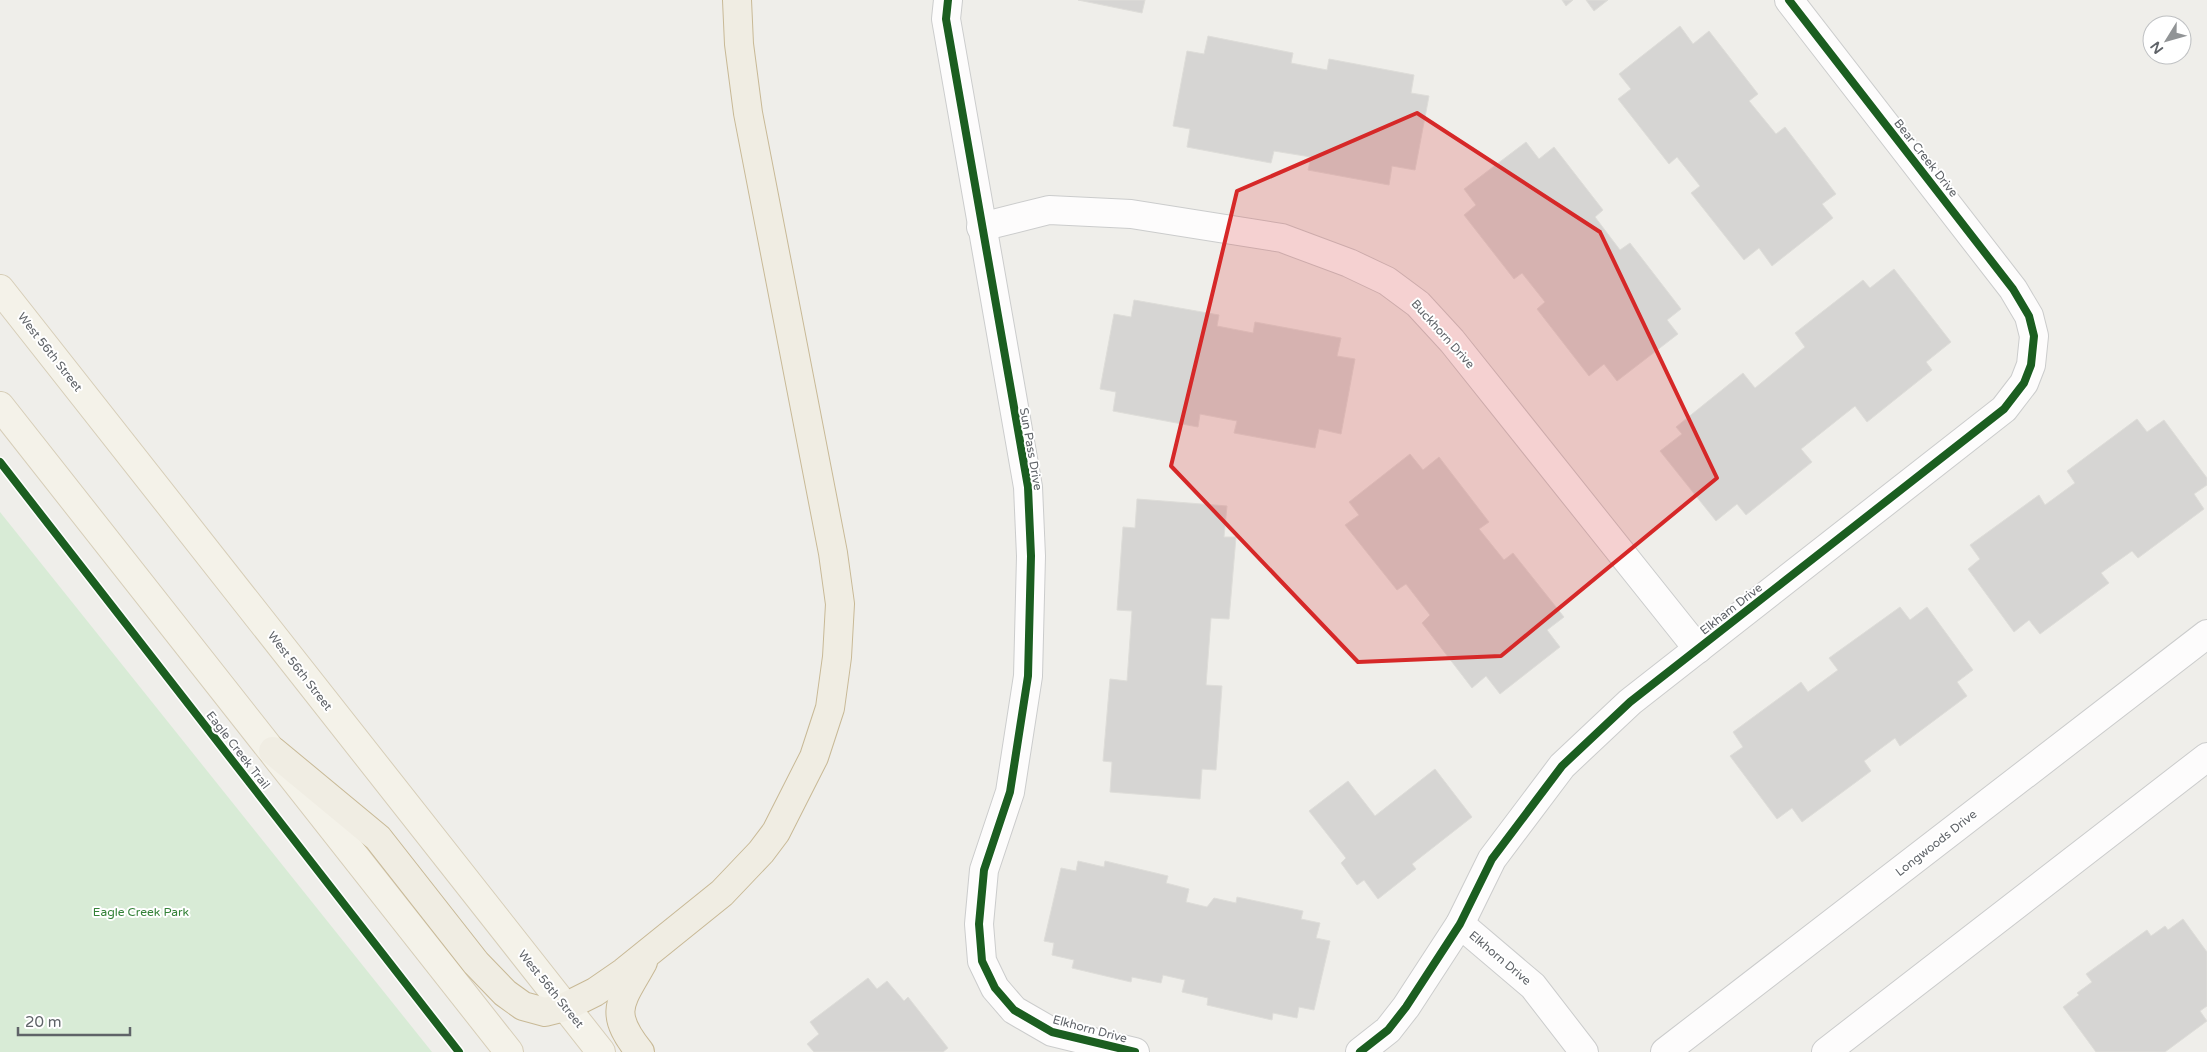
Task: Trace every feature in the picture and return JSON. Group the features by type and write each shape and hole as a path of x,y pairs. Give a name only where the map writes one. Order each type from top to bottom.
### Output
{"highway":[{"path":"273,752 378,838 476,963 504,993 524,1006 545,1012 565,1007 595,992 649,952 722,893 761,852 776,832 814,757 830,708 837,657 840,604 833,553 748,113 739,44 737,0"},
{"path":"640,1052 621,1022 619,1010 649,952"}],"main road":[{"name":"West 56th Street","path":"0,289 601,1052"},
{"path":"0,406 508,1052"}],"street":[{"name":"Sun Pass Drive","path":"948,0 946,19 1028,487 1030,556 1028,676 1010,792 984,870 979,924 982,961"},
{"name":"Bear Creek Drive","path":"1788,0 2013,289 2029,316 2034,336"},
{"name":"Buckhorn Drive","path":"981,227 1049,210 1132,214 1282,238 1350,263 1387,281 1418,304 1452,341 1698,649"},
{"name":"Elkham Drive","path":"1460,924 1492,859 1562,766 1630,702 2004,408 2024,383 2031,365 2034,336"},
{"name":"Longwoods Drive","path":"1665,1052 2207,634"},
{"path":"1826,1052 2207,757"},
{"name":"Elkhorn Drive","path":"1360,1052 1388,1030 1460,924 1533,986 1584,1052"},
{"name":"Elkhorn Drive","path":"982,961 994,988 1014,1010 1052,1032 1135,1052"}],"highlighted area":[{"path":"1417,113 1600,232 1717,478 1501,656 1358,662 1171,466 1237,191"}],"green space":[{"name":"Eagle Creek Park","path":"0,512 432,1052 0,1052"}],"building":[{"path":"1078,0 1145,0 1142,13"},
{"path":"1562,0 1573,0 1566,6"},
{"path":"1586,0 1608,0 1594,11"},
{"path":"1680,26 1693,44 1709,31 1758,94 1749,101 1776,134 1785,127 1836,194 1822,204 1833,218 1772,266 1759,248 1744,260 1691,193 1700,186 1677,157 1669,164 1618,99 1631,89 1619,74"},
{"path":"1208,36 1293,53 1291,63 1327,70 1329,59 1414,75 1411,93 1429,96 1415,170 1392,166 1389,185 1308,170 1311,157 1274,151 1271,163 1187,147 1190,129 1173,126 1187,51 1204,54"},
{"path":"1526,142 1539,159 1554,147 1603,210 1595,217 1620,250 1630,243 1681,309 1667,320 1678,334 1617,381 1604,364 1589,376 1537,309 1545,302 1522,273 1514,279 1464,215 1476,205 1464,189"},
{"path":"1894,269 1951,342 1926,362 1932,370 1867,422 1855,406 1801,449 1812,462 1746,515 1737,504 1716,521 1660,451 1682,434 1676,427 1743,373 1755,388 1805,347 1795,333 1863,280 1870,288"},
{"path":"1134,300 1219,315 1217,326 1253,333 1255,322 1341,338 1337,356 1355,359 1341,434 1319,429 1315,448 1234,433 1237,421 1200,414 1198,427 1113,411 1116,392 1100,389 1114,314 1131,317"},
{"path":"2137,419 2147,432 2164,420 2207,478 2207,485 2194,494 2204,509 2138,558 2132,551 2101,573 2109,583 2040,634 2029,620 2014,632 1968,569 1980,559 1970,545 2039,495 2045,505 2075,483 2067,471"},
{"path":"1410,454 1423,470 1439,457 1489,522 1479,529 1504,560 1513,553 1564,617 1547,630 1560,647 1500,694 1486,676 1472,688 1422,623 1430,615 1406,584 1397,590 1345,525 1359,515 1349,502"},
{"path":"1137,499 1227,506 1224,537 1236,537 1229,619 1211,618 1206,685 1222,686 1216,770 1202,769 1200,799 1110,792 1112,762 1103,761 1110,679 1127,681 1132,611 1117,610 1123,527 1135,528"},
{"path":"1900,607 1910,620 1927,607 1973,670 1957,682 1967,696 1900,746 1895,738 1864,761 1871,771 1802,822 1792,808 1777,819 1730,756 1743,747 1733,732 1801,682 1808,692 1838,670 1829,658"},
{"path":"1435,769 1472,817 1412,864 1416,869 1378,899 1364,880 1357,885 1341,863 1346,858 1309,811 1348,781 1375,816"},
{"path":"1078,861 1104,867 1105,861 1168,876 1166,883 1189,889 1186,902 1207,907 1214,898 1236,903 1237,897 1303,911 1301,919 1320,923 1316,938 1330,941 1314,1010 1299,1007 1297,1018 1273,1013 1272,1020 1207,1005 1208,998 1182,992 1185,980 1163,975 1161,983 1132,977 1131,982 1072,968 1074,960 1052,955 1054,943 1044,941 1061,868 1076,871"},
{"path":"2183,919 2207,952 2207,1006 2200,1011 2207,1021 2165,1052 2096,1052 2063,1007 2092,982 2086,974 2147,930 2151,936 2165,926 2168,930"},
{"path":"868,978 877,989 887,981 904,1001 908,997 948,1048 943,1052 814,1052 807,1044 819,1034 810,1022"}],"cycle path":[{"path":"948,0 946,19 1028,487 1031,556 1028,676 1010,792 984,870 979,924 982,961 995,988 1014,1010 1052,1032 1135,1052"},
{"path":"1360,1052 1388,1030 1406,1007 1460,924 1492,859 1562,766 1630,702 2004,409 2024,383 2031,365 2034,336 2029,316 2013,289 1789,0"},
{"name":"Eagle Creek Trail","path":"0,462 459,1052"}]}
